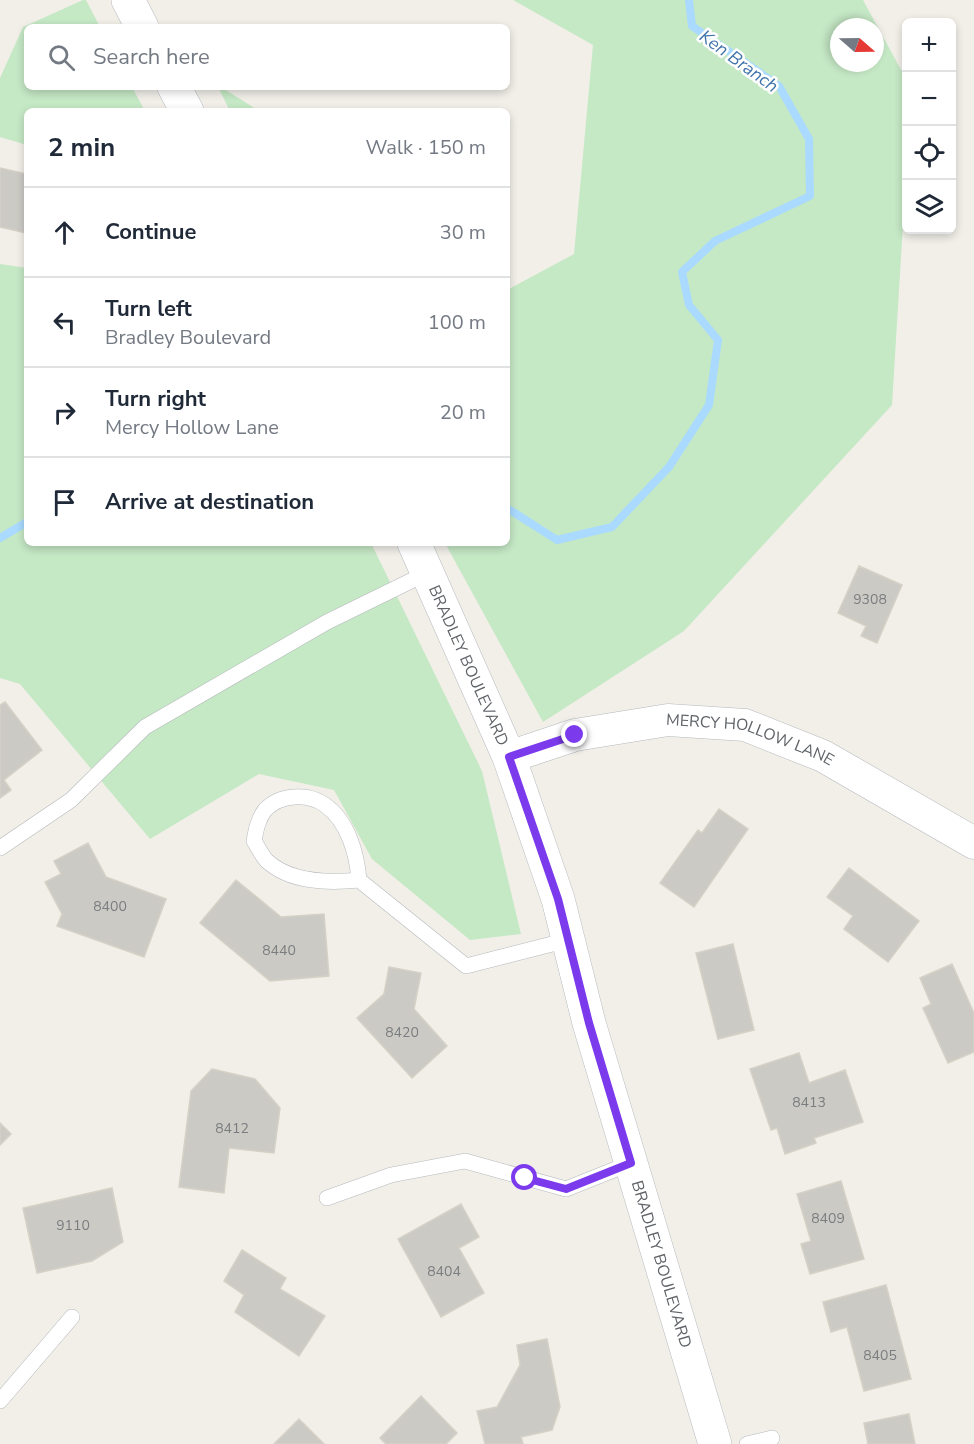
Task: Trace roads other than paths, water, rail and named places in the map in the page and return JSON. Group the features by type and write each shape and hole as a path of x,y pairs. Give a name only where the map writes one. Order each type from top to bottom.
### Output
{"main road":[{"path":"128,0 140,24"},
{"path":"176,90 185,108"},
{"name":"BRADLEY BOULEVARD","path":"415,546 509,757 558,899 589,1023 715,1444"}],"street":[{"name":"MERCY HOLLOW LANE","path":"509,757 575,735 668,720 745,725 823,756 974,843"}],"lane":[{"path":"0,848 71,800 145,727 327,622 427,573"},
{"path":"359,880 357,859 349,839 341,822 325,805 305,795 282,799 266,809 256,825 254,841 267,860 287,874 304,878 333,882 359,880 466,966 568,940"},
{"path":"327,1198 391,1175 465,1161 566,1189 631,1163"},
{"path":"0,1401 72,1317"},
{"path":"747,1444 772,1438"}],"waterway":[{"name":"Ken Branch","path":"510,510 557,540 612,527 669,467 709,405 718,340 689,305 682,272 715,241 810,196 809,139 779,86 692,26 689,0"},
{"name":"Ken Branch","path":"0,538 24,524"}]}
